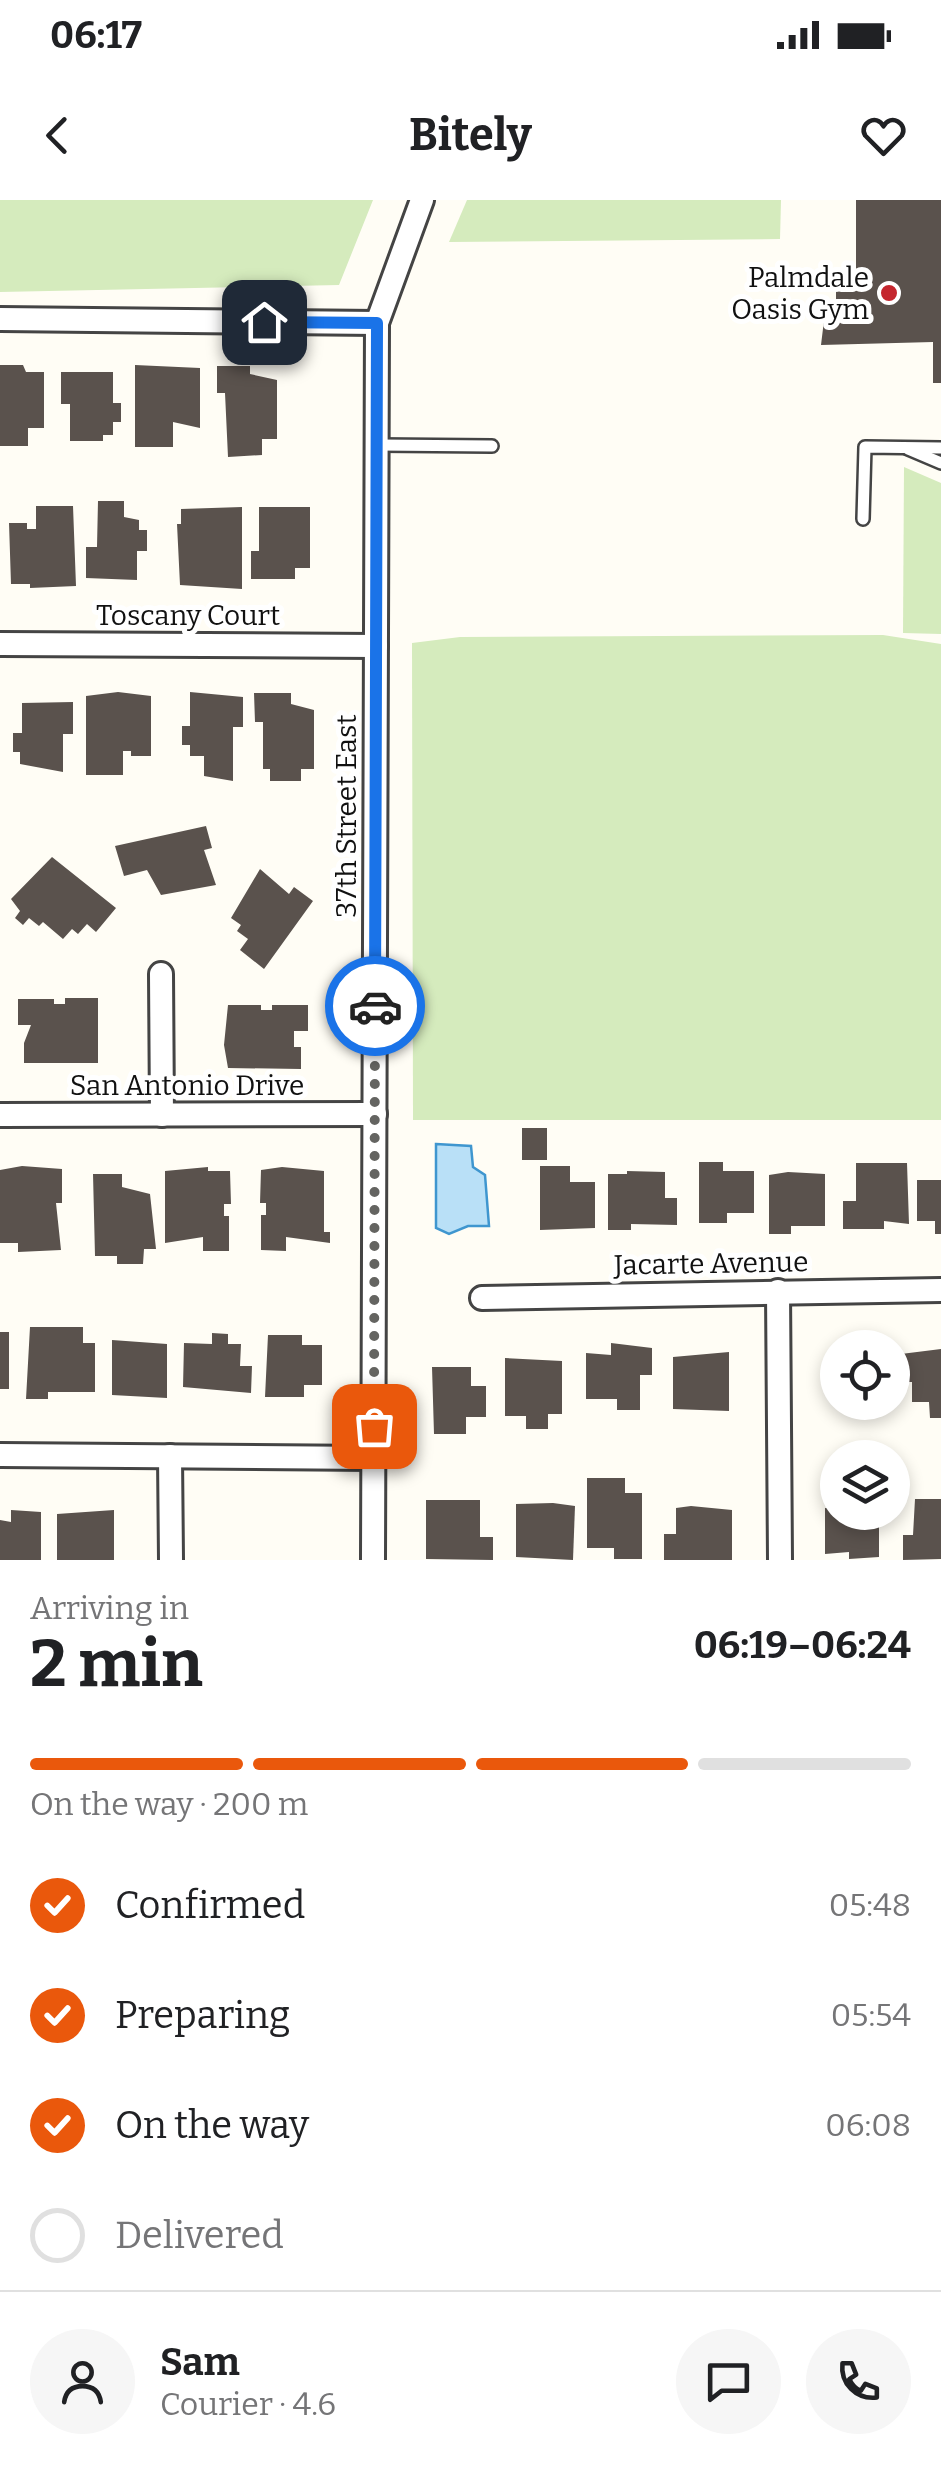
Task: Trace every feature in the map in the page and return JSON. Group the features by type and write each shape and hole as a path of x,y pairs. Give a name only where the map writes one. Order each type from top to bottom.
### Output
{"street":[{"name":"37th Street East","path":"372,1560 377,323 422,200"},
{"path":"0,319 377,323"},
{"name":"Toscany Court","path":"0,644 376,646"},
{"path":"161,974 162,1116"},
{"name":"San Antonio Drive","path":"0,1115 375,1114"},
{"name":"Jacarte Avenue","path":"482,1298 941,1290"},
{"path":"778,1291 780,1560"},
{"path":"0,1455 374,1458"},
{"path":"170,1456 171,1560"}],"lane":[{"path":"378,445 492,446"},
{"path":"863,518 865,447 941,448"},
{"path":"904,447 941,464"}],"green space":[{"path":"0,200 373,200 339,285 0,292"},
{"path":"467,200 781,200 780,239 449,242"},
{"path":"904,467 941,483 941,634 903,633"},
{"path":"883,635 941,644 941,1120 413,1120 412,643 460,637"}],"water":[{"path":"436,1144 471,1146 473,1167 485,1175 489,1226 468,1226 449,1234 436,1228"}],"building":[{"name":"Palmdale Oasis Gym","path":"856,200 941,200 941,383 933,383 933,342 821,345 826,304 836,304 836,281 844,281 844,270 856,270"},
{"path":"0,365 23,365 26,372 44,372 44,428 28,428 28,446 0,446"},
{"path":"135,365 200,368 200,428 173,422 173,447 135,447"},
{"path":"217,366 250,366 250,374 277,380 277,439 262,439 262,455 228,457 225,393 217,393"},
{"path":"61,372 113,372 113,403 121,403 121,422 113,422 113,435 103,435 103,441 70,441 70,404 61,404"},
{"path":"98,501 124,501 124,517 139,520 139,530 147,530 147,551 137,551 137,580 86,578 86,547 97,547"},
{"path":"36,506 73,506 76,586 30,588 30,584 11,584 9,523 27,523 27,529 36,529"},
{"path":"242,507 242,589 180,585 177,524 181,524 181,509"},
{"path":"259,507 310,507 310,568 295,568 295,579 251,579 251,551 259,551"},
{"path":"118,692 151,696 151,756 131,756 131,751 123,751 123,775 86,775 86,696"},
{"path":"190,692 243,697 243,727 233,727 233,781 204,776 204,756 190,756 190,745 182,745 182,726 190,726"},
{"path":"254,693 291,693 291,704 314,710 314,769 301,769 301,781 270,781 270,769 263,769 263,722 255,722"},
{"path":"73,702 73,734 63,734 63,772 20,764 20,752 13,752 13,733 22,733 22,703"},
{"path":"206,826 212,848 204,850 216,885 161,895 147,870 124,876 115,846"},
{"path":"52,857 116,908 96,932 87,924 78,934 72,929 63,939 43,922 39,926 29,918 23,925 15,918 20,911 11,899"},
{"path":"260,869 289,894 294,887 313,901 264,969 240,950 248,939 237,931 241,925 231,918"},
{"path":"65,998 98,998 98,1063 24,1063 24,1043 31,1025 18,1025 18,999 54,999 54,1004 65,1004"},
{"path":"228,1005 261,1005 261,1010 272,1010 272,1005 308,1005 308,1031 294,1031 294,1047 301,1047 301,1069 228,1068 224,1045"},
{"path":"522,1128 547,1128 547,1160 522,1160"},
{"path":"699,1162 723,1162 723,1171 754,1171 754,1213 727,1213 727,1223 699,1223"},
{"path":"856,1163 907,1163 909,1224 884,1221 884,1229 843,1229 843,1201 856,1201"},
{"path":"22,1166 62,1169 62,1203 56,1203 61,1250 18,1252 18,1243 0,1243 0,1170"},
{"path":"540,1166 570,1166 570,1182 595,1182 595,1228 540,1230"},
{"path":"208,1167 208,1171 230,1171 231,1204 224,1204 224,1216 229,1216 229,1251 203,1251 203,1237 165,1243 165,1171"},
{"path":"282,1167 324,1171 324,1232 330,1232 330,1243 286,1237 286,1251 261,1250 261,1215 266,1215 266,1203 260,1203 261,1170"},
{"path":"665,1172 665,1198 677,1198 677,1225 631,1224 631,1230 608,1230 608,1174"},
{"path":"93,1174 122,1174 122,1187 150,1194 156,1249 144,1249 143,1264 117,1264 117,1256 95,1256"},
{"path":"825,1174 825,1226 791,1226 791,1234 769,1234 769,1175"},
{"path":"917,1180 941,1180 941,1234 935,1234 935,1221 917,1221"},
{"path":"30,1327 83,1327 83,1343 95,1343 95,1392 48,1392 48,1399 26,1399"},
{"path":"0,1332 9,1332 9,1389 0,1389"},
{"path":"212,1333 228,1334 228,1344 241,1344 240,1366 252,1366 251,1393 183,1387 184,1343 212,1344"},
{"path":"268,1335 302,1335 302,1345 322,1345 322,1385 304,1385 304,1397 265,1397"},
{"path":"112,1340 167,1344 167,1398 112,1395"},
{"path":"611,1343 652,1348 652,1375 640,1375 640,1410 617,1410 617,1399 586,1399 586,1353 611,1355"},
{"path":"941,1349 941,1418 930,1418 929,1402 912,1402 910,1353"},
{"path":"729,1352 729,1411 673,1409 673,1357"},
{"path":"505,1358 562,1361 562,1414 548,1414 548,1429 526,1429 526,1416 505,1416"},
{"path":"432,1367 471,1367 471,1386 486,1386 486,1417 466,1417 466,1434 434,1434"},
{"path":"587,1478 625,1478 625,1493 642,1493 642,1559 614,1559 614,1548 587,1548"},
{"path":"915,1499 941,1499 941,1559 903,1560 903,1535 913,1535"},
{"path":"426,1500 480,1500 480,1537 493,1537 493,1560 426,1559"},
{"path":"516,1504 575,1506 573,1560 516,1557"},
{"path":"676,1508 732,1510 732,1560 664,1560 664,1534 676,1534"},
{"path":"11,1510 41,1512 41,1560 0,1560 0,1520 11,1522"},
{"path":"114,1510 114,1560 57,1560 57,1514"},
{"path":"825,1530 879,1530 879,1557 849,1559 849,1552 825,1554"}],"way so far":[{"path":"374,1426 375,1006"}],"place":[{"name":"Palmdale Oasis Gym","path":"889,293"}],"route":[{"path":"264,322 377,323 375,1006"}]}
